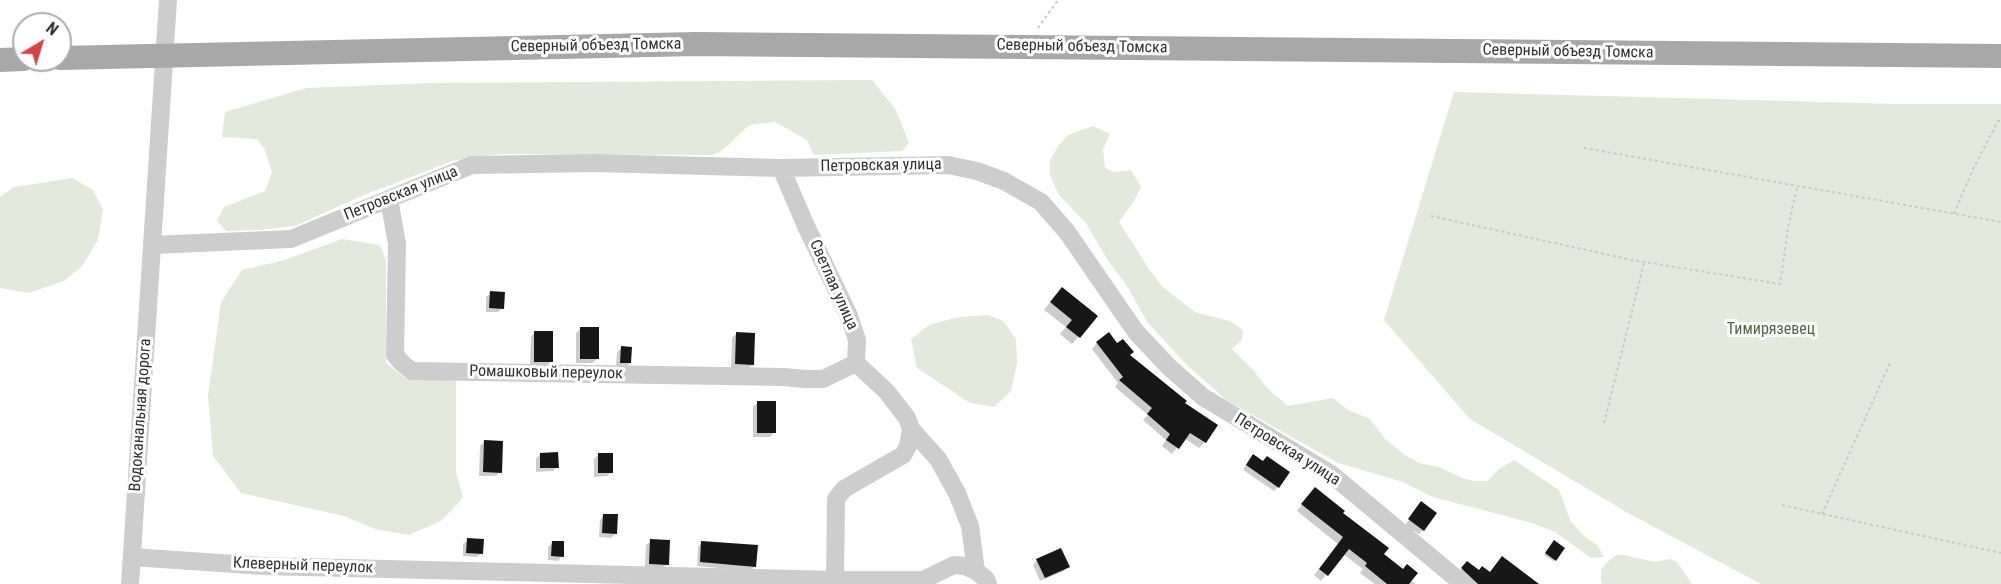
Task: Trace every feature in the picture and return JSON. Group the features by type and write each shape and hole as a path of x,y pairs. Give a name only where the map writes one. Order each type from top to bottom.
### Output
{"main road":[{"name":"Северный объезд Томска","path":"72,58 696,44 2001,56"}],"street":[{"path":"163,56 168,0"},
{"name":"Водоканальная дорога","path":"130,584 163,56"},
{"name":"Петровская улица","path":"152,245 291,239 472,165 595,163 782,168 948,165 977,171 1004,181 1041,202 1074,241 1136,332 1168,367 1203,397 1331,474 1462,584"},
{"name":"Светлая улица","path":"782,168 849,316 857,340 856,363"},
{"name":"Ромашковый переулок","path":"388,199 397,244 395,355 412,370 824,379 856,363"},
{"path":"856,363 887,392 907,418 911,429 938,459 957,493 970,526 982,577"},
{"path":"911,429 908,446 903,455 844,489 836,499 835,580 923,580 954,565 965,566 982,577"},
{"name":"Клеверный переулок","path":"132,557 276,566 835,580"}],"path":[{"path":"1023,47 1058,0"},
{"path":"1954,214 1972,171 1998,121 2001,121"},
{"path":"1584,148 2001,222"},
{"path":"1431,216 1644,262 1780,284 1797,187"},
{"path":"1604,423 1644,262"},
{"path":"1822,514 1891,361"},
{"path":"1782,505 2001,553"}],"green space":[{"path":"872,80 896,110 909,143 902,151 814,155 807,140 775,122 749,125 723,150 713,155 499,154 452,161 359,197 295,226 226,231 217,221 224,207 265,191 272,172 265,150 257,139 222,137 225,112 306,88 431,83"},
{"name":"Тимирязевец","path":"1454,92 1898,104 2001,104 2001,584 1761,584 1628,513 1470,419 1384,320"},
{"path":"1093,126 1110,134 1103,150 1105,168 1113,172 1131,170 1141,187 1119,222 1149,269 1164,288 1195,312 1230,321 1243,330 1242,340 1232,349 1266,387 1288,406 1333,398 1348,410 1370,419 1385,439 1405,455 1419,463 1439,467 1474,481 1487,481 1499,469 1514,460 1559,490 1571,522 1586,538 1597,545 1604,557 1591,558 1555,532 1532,523 1433,497 1403,482 1338,463 1226,400 1188,366 1148,323 1086,223 1059,195 1050,175 1050,160 1068,135"},
{"path":"72,178 93,190 103,209 98,240 82,266 64,281 28,293 0,288 0,197 14,187"},
{"path":"342,239 380,245 386,260 386,363 404,377 456,381 456,472 463,498 441,521 409,535 375,529 344,516 241,493 213,456 208,396 221,302 242,270 285,260"},
{"path":"988,315 1003,321 1016,339 1017,364 1011,391 994,407 970,403 917,368 911,339 929,325 958,317"},
{"path":"1616,555 1654,562 1670,559 1677,562 1692,584 1603,584 1601,570"}],"building":[{"path":"1062,287 1098,316 1080,338 1066,327 1072,320 1050,302"},
{"path":"490,291 505,292 504,309 489,308"},
{"path":"580,327 599,327 599,359 580,359"},
{"path":"534,331 553,331 553,362 534,362"},
{"path":"736,332 755,333 754,365 735,364"},
{"path":"1109,332 1117,343 1123,339 1134,352 1130,355 1187,401 1185,403 1218,425 1206,443 1190,433 1179,449 1166,440 1170,434 1147,414 1152,408 1119,380 1123,377 1096,342"},
{"path":"621,346 632,347 631,363 620,363"},
{"path":"757,401 776,401 776,433 757,433"},
{"path":"484,440 503,441 502,473 483,472"},
{"path":"558,452 559,468 540,468 540,453"},
{"path":"598,453 613,453 613,473 598,473"},
{"path":"1253,454 1263,461 1267,456 1290,472 1279,488 1246,465"},
{"path":"1315,487 1345,511 1343,513 1389,548 1384,554 1403,569 1407,564 1418,573 1409,584 1387,584 1365,566 1367,563 1349,549 1328,576 1319,569 1343,537 1301,504"},
{"path":"1421,501 1437,513 1424,531 1408,519"},
{"path":"603,514 618,514 617,534 602,533"},
{"path":"467,538 484,539 483,554 466,553"},
{"path":"650,539 670,540 669,565 649,564"},
{"path":"1554,540 1565,548 1556,561 1545,553"},
{"path":"552,541 564,541 564,557 551,556"},
{"path":"701,541 758,545 756,567 700,562"},
{"path":"1061,548 1070,567 1045,578 1036,559"},
{"path":"1502,556 1539,584 1478,584 1461,568 1467,561 1479,570 1482,566 1490,572"}]}
